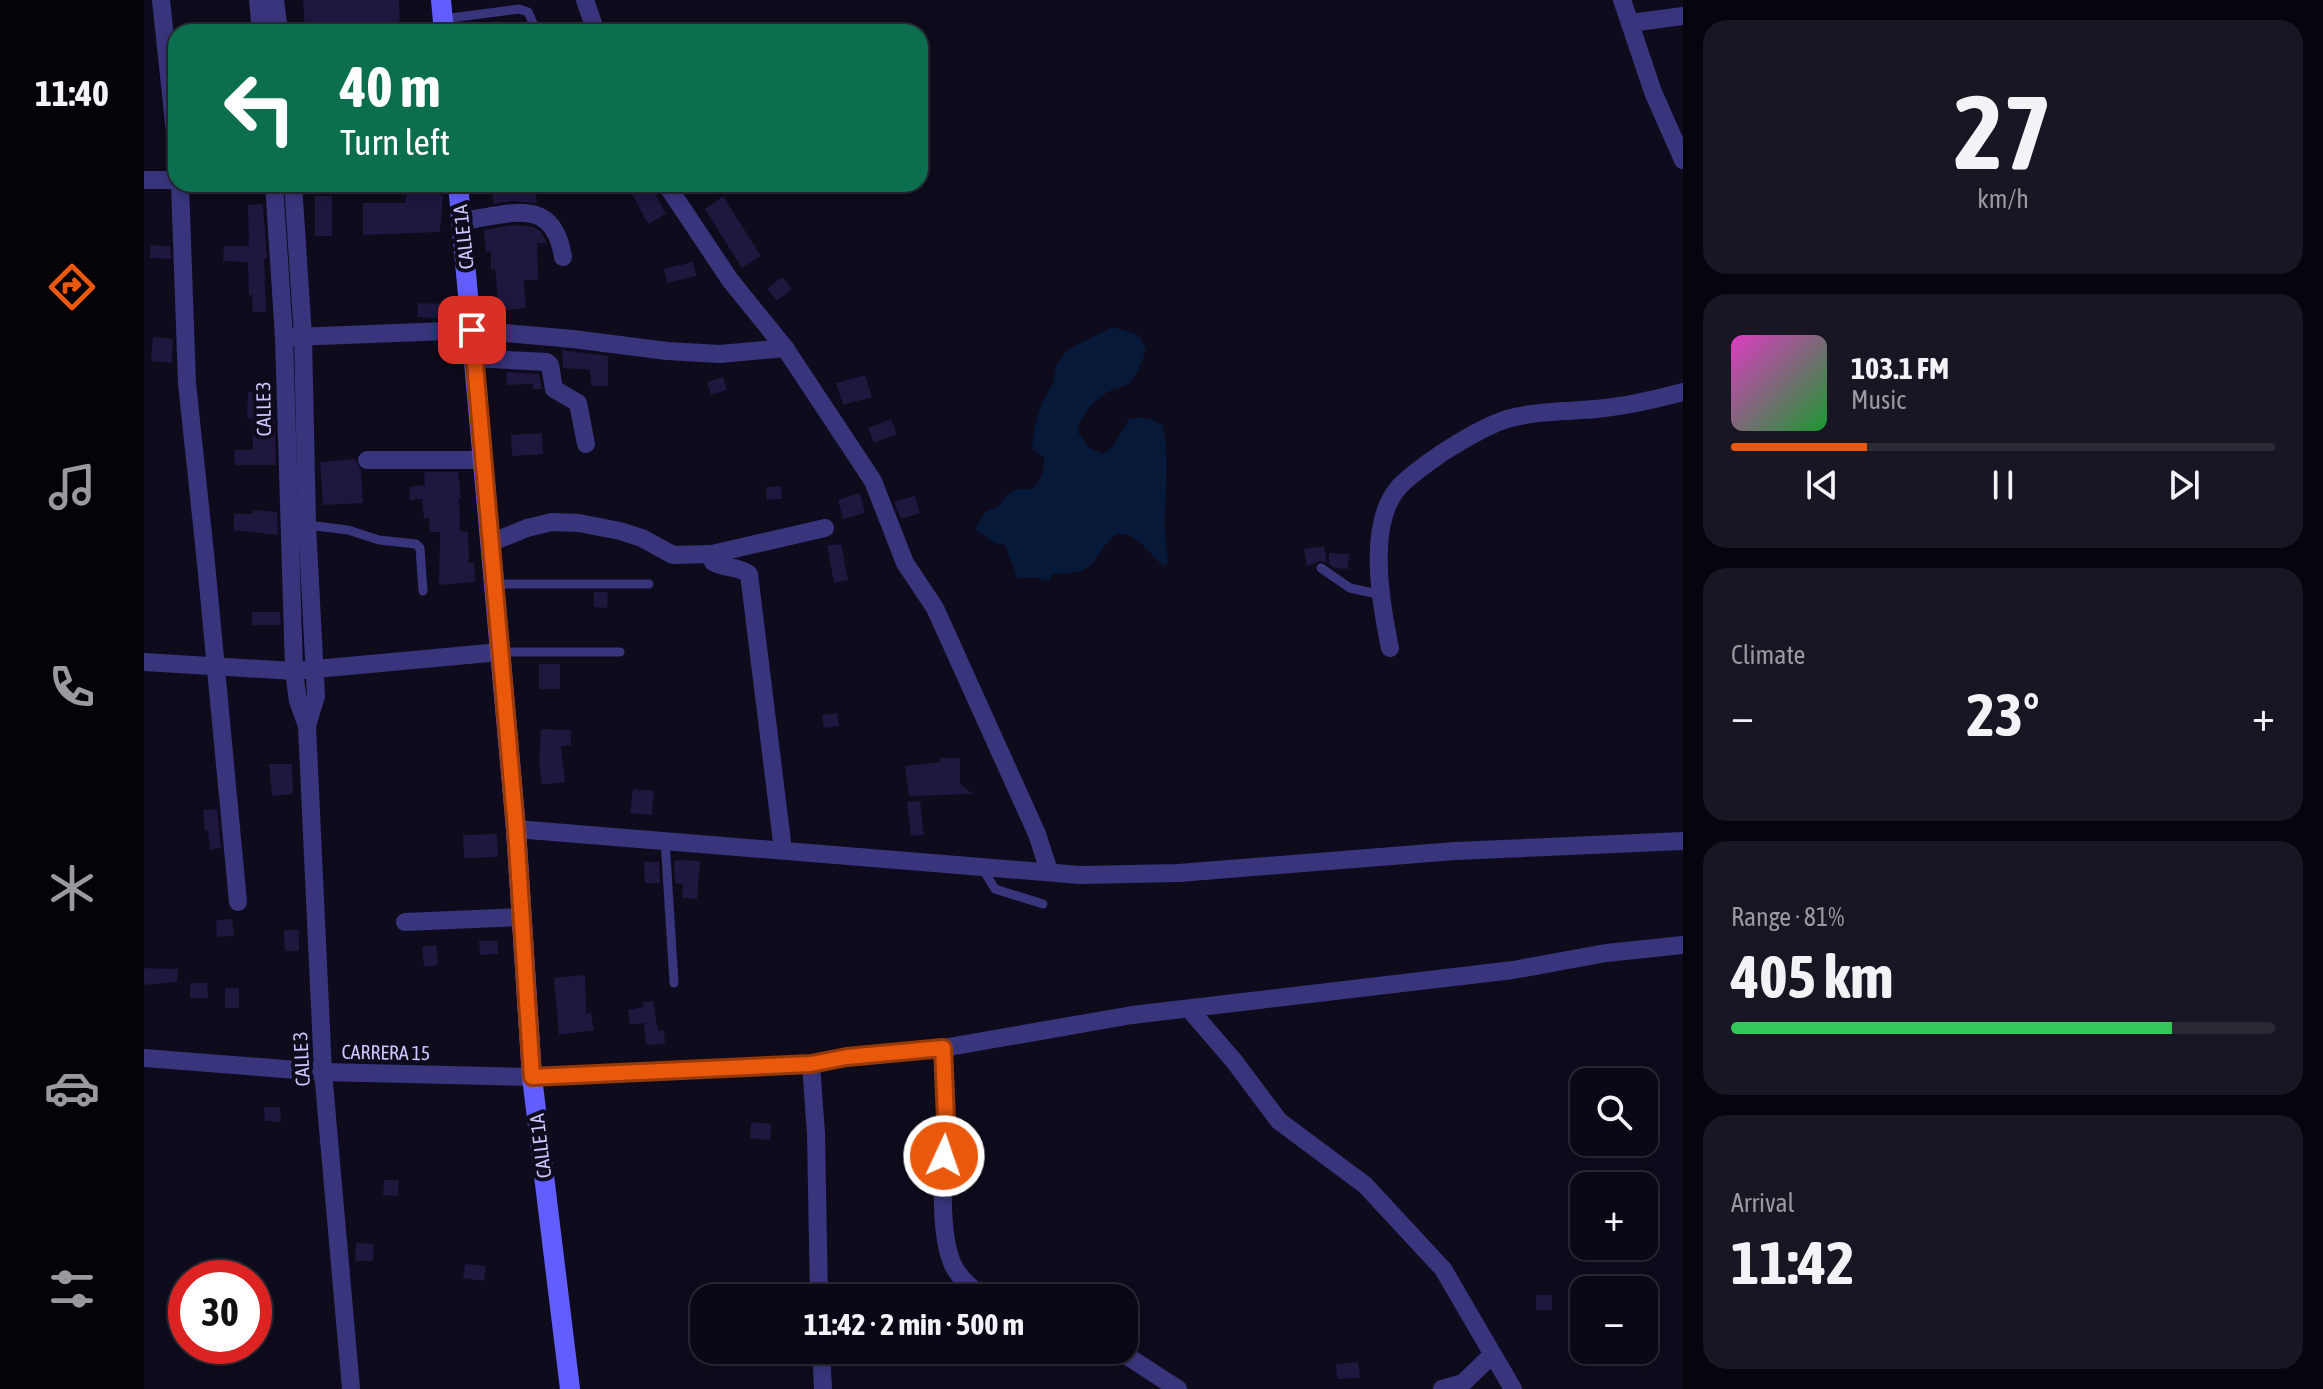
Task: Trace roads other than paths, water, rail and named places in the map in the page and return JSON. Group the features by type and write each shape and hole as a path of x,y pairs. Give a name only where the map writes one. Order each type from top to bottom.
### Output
{"street":[{"path":"161,0 168,66"},
{"path":"258,0 260,24"},
{"path":"275,0 278,24"},
{"path":"585,0 593,24"},
{"path":"1622,0 1653,92 1683,160"},
{"path":"1631,23 1683,16"},
{"path":"144,180 168,181"},
{"path":"178,192 187,383 238,902"},
{"name":"CALLE 3","path":"275,192 293,336"},
{"name":"CALLE 3","path":"293,192 297,525 294,671 298,701 307,726 323,1072 351,1389"},
{"name":"CALLE 1A","path":"459,192 516,829 532,1077 570,1389"},
{"path":"671,192 730,280 785,348 873,481 905,563 935,608 948,636 1037,834 1049,871"},
{"path":"461,221 528,213 540,215 551,222 560,236 563,257"},
{"path":"293,336 472,330 667,351 720,354 785,348"},
{"path":"473,358 547,362 554,389 578,403 586,444"},
{"path":"1390,648 1382,595 1379,540 1387,509 1399,487 1451,448 1506,419 1604,409 1683,392"},
{"path":"367,460 483,460"},
{"path":"490,543 552,522 579,523 642,538 673,555 712,554 825,528"},
{"name":"CALLE 3","path":"297,525 315,669 316,696 307,726"},
{"path":"712,554 713,562 719,566 742,569 749,574 783,850"},
{"path":"144,662 294,671 500,652"},
{"path":"516,829 1080,875 1179,873 1455,851 1683,841"},
{"path":"405,922 522,917"},
{"name":"CARRERA 15","path":"144,1058 323,1072 532,1077 811,1064 847,1057 943,1048 1132,1015 1513,970 1606,953 1683,945"},
{"path":"1190,1010 1279,1121 1365,1185 1443,1269 1513,1389"},
{"path":"943,1048 946,1119 943,1197 948,1249 953,1265 968,1284"},
{"path":"811,1064 816,1134 819,1284"},
{"path":"1442,1389 1463,1383 1492,1355"},
{"path":"1138,1363 1178,1389"},
{"path":"822,1364 823,1389"}],"lane":[{"path":"443,17 519,9 528,12 533,24"},
{"path":"297,525 348,530 379,540 416,544 420,548 423,591"},
{"path":"1321,568 1350,588 1382,595"},
{"path":"494,584 649,584"},
{"path":"500,652 620,652"},
{"path":"665,840 674,983"},
{"path":"980,865 995,889 1043,904"}],"water":[{"path":"1113,327 1139,335 1146,351 1130,382 1098,400 1085,414 1077,431 1089,448 1103,454 1113,447 1128,420 1146,418 1163,426 1167,460 1165,529 1169,563 1163,566 1136,540 1116,534 1086,569 1052,574 1048,581 1033,577 1018,579 1005,545 995,543 975,530 986,511 999,506 1007,494 1018,489 1032,489 1040,479 1044,458 1032,448 1035,425 1053,383 1057,364 1067,350"}]}
